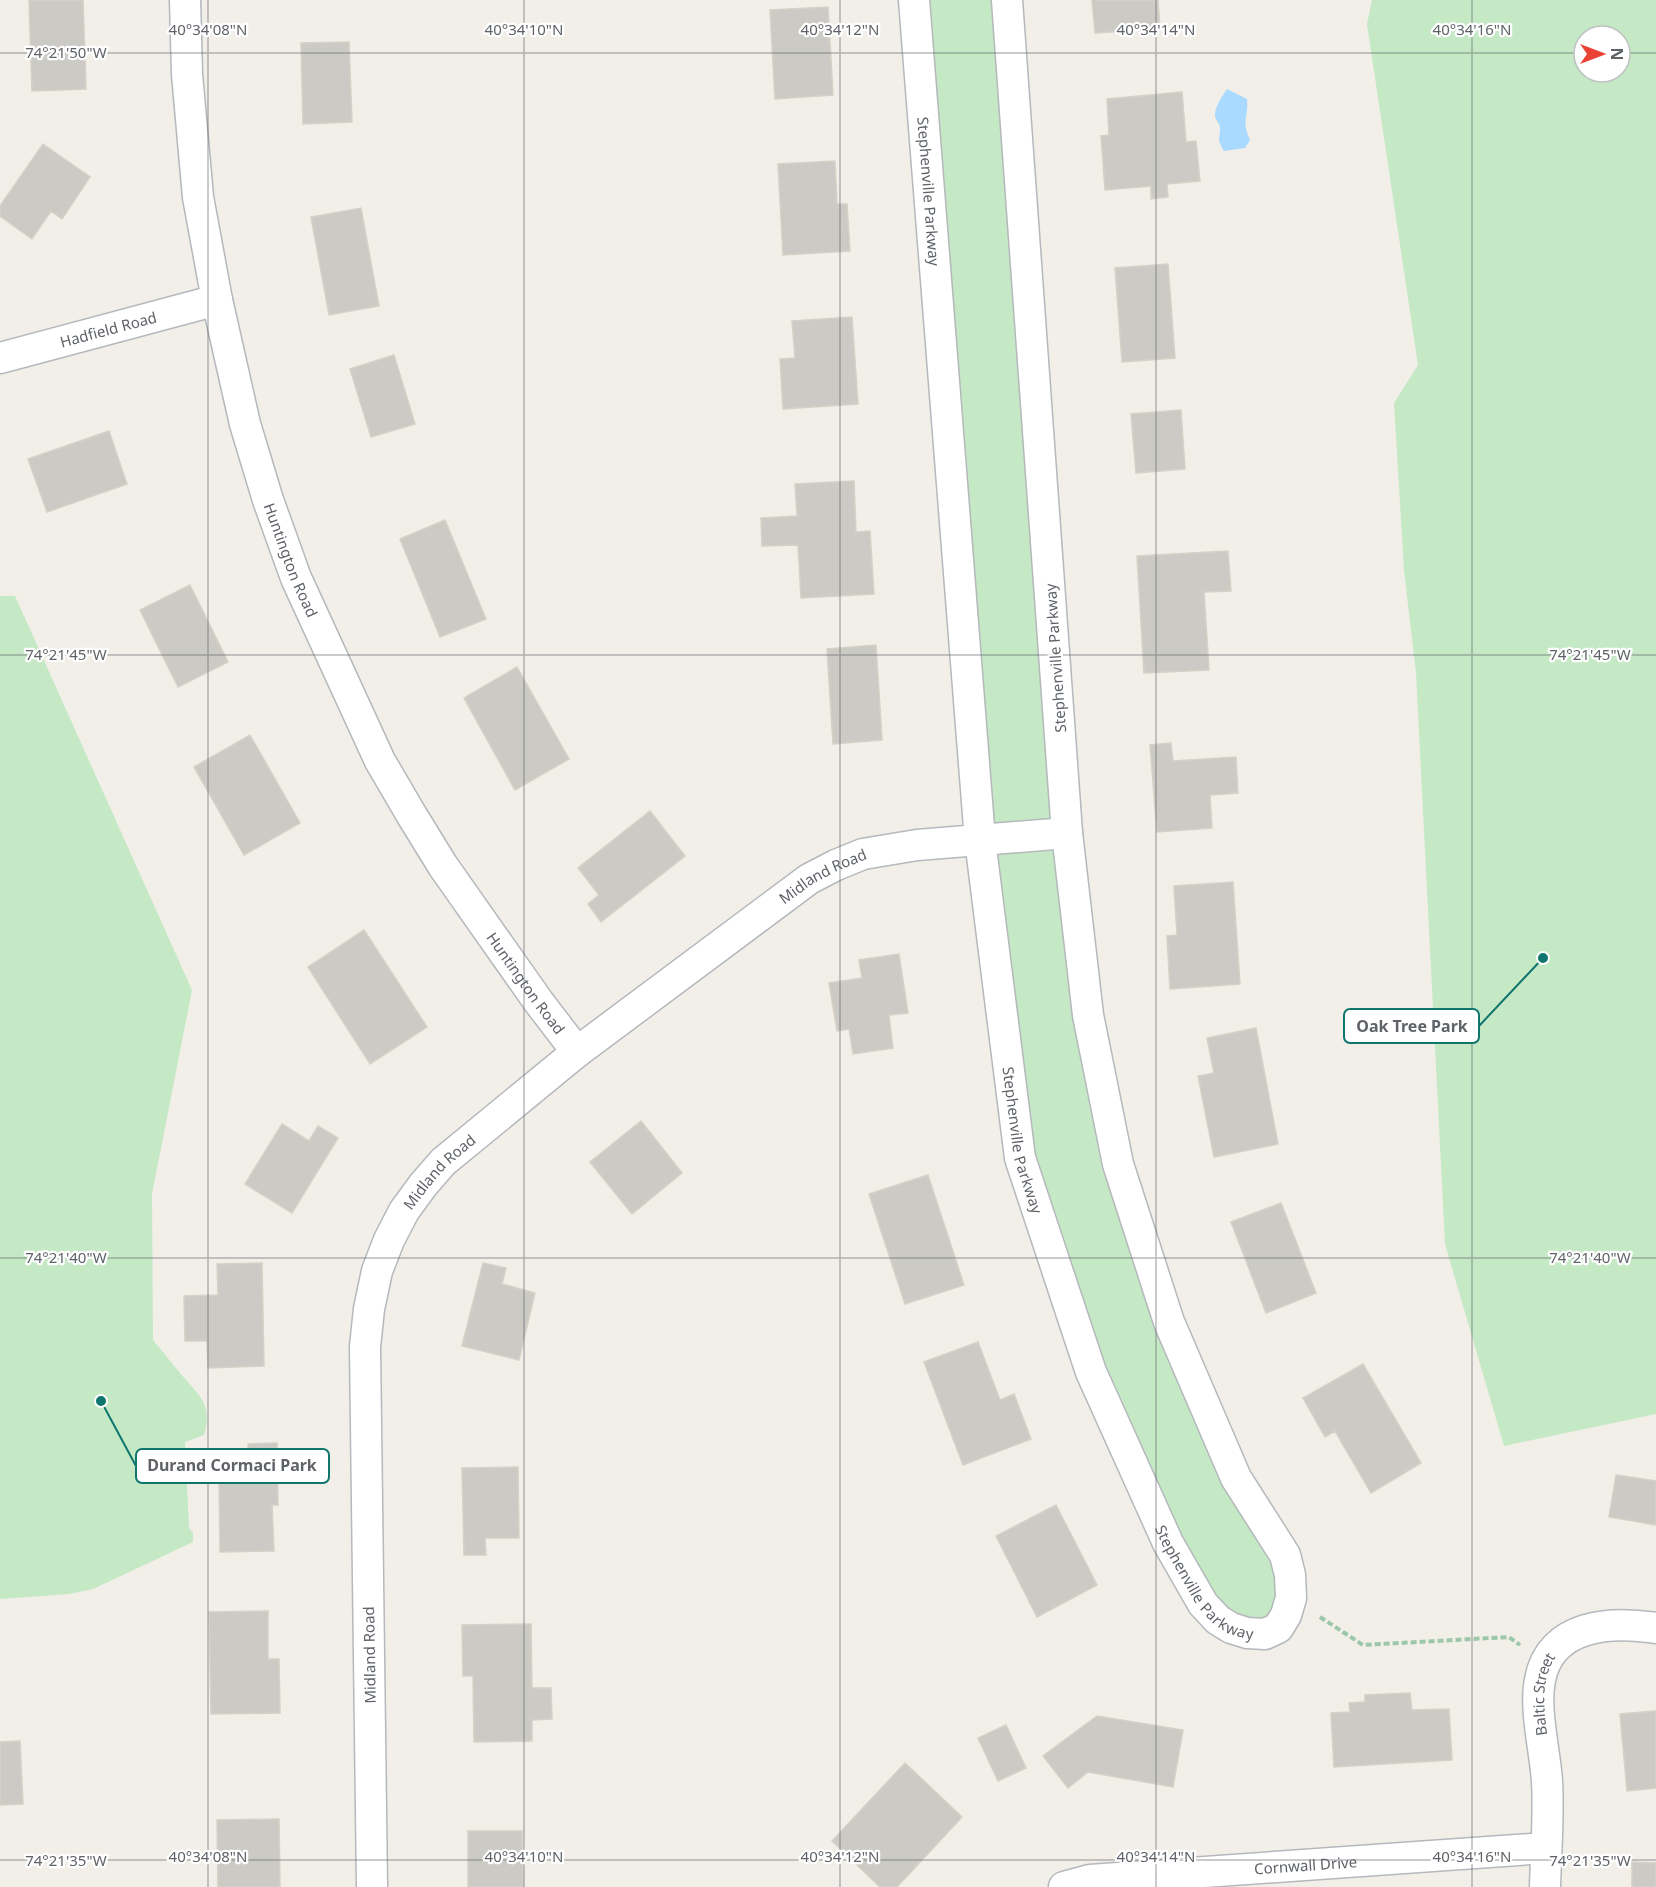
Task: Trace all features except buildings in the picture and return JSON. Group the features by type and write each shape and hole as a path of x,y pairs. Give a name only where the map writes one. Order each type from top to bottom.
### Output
{"street":[{"name":"Huntington Road","path":"185,0 187,74 198,196 217,300 245,424 296,578 380,761 443,866 538,1001 577,1052"},
{"name":"Stephenville Parkway","path":"914,0 980,840 1020,1158 1091,1372 1168,1543 1203,1604 1218,1620 1246,1633 1265,1634 1278,1628 1292,1598 1285,1555 1236,1478 1169,1322 1118,1164 1088,1015 1067,834 1008,0"},
{"name":"Hadfield Road","path":"0,357 217,300"},
{"name":"Midland Road","path":"372,1887 365,1347 369,1309 377,1271 388,1240 404,1210 442,1162 577,1052 809,879 863,854 917,845 1067,834"},
{"name":"Baltic Street","path":"1545,1887 1549,1806 1539,1707 1539,1680 1545,1663 1554,1648 1570,1636 1586,1629 1611,1624 1656,1628"},
{"name":"Cornwall Drive","path":"1064,1887 1090,1880 1546,1848"}],"path":[{"path":"1292,1598 1363,1645 1509,1637"}],"green space":[{"path":"914,0 1007,0 1067,833 1118,1164 1291,1598 1246,1633 1168,1543 1020,1158"},
{"path":"1372,0 1656,0 1656,1414 1504,1446 1445,1244 1416,673 1404,570 1394,403 1418,365 1367,24"},
{"path":"0,596 15,596 192,990 152,1194 153,1340 198,1394 207,1415 204,1435 185,1442 189,1528 193,1533 193,1542 93,1589 69,1594 0,1599"}],"water":[{"path":"1227,89 1247,99 1246,123 1250,140 1245,148 1224,151 1219,141 1220,126 1215,112"}],"place":[{"name":"Oak Tree Park","path":"1543,958"},
{"name":"Durand Cormaci Park","path":"101,1401"}]}
